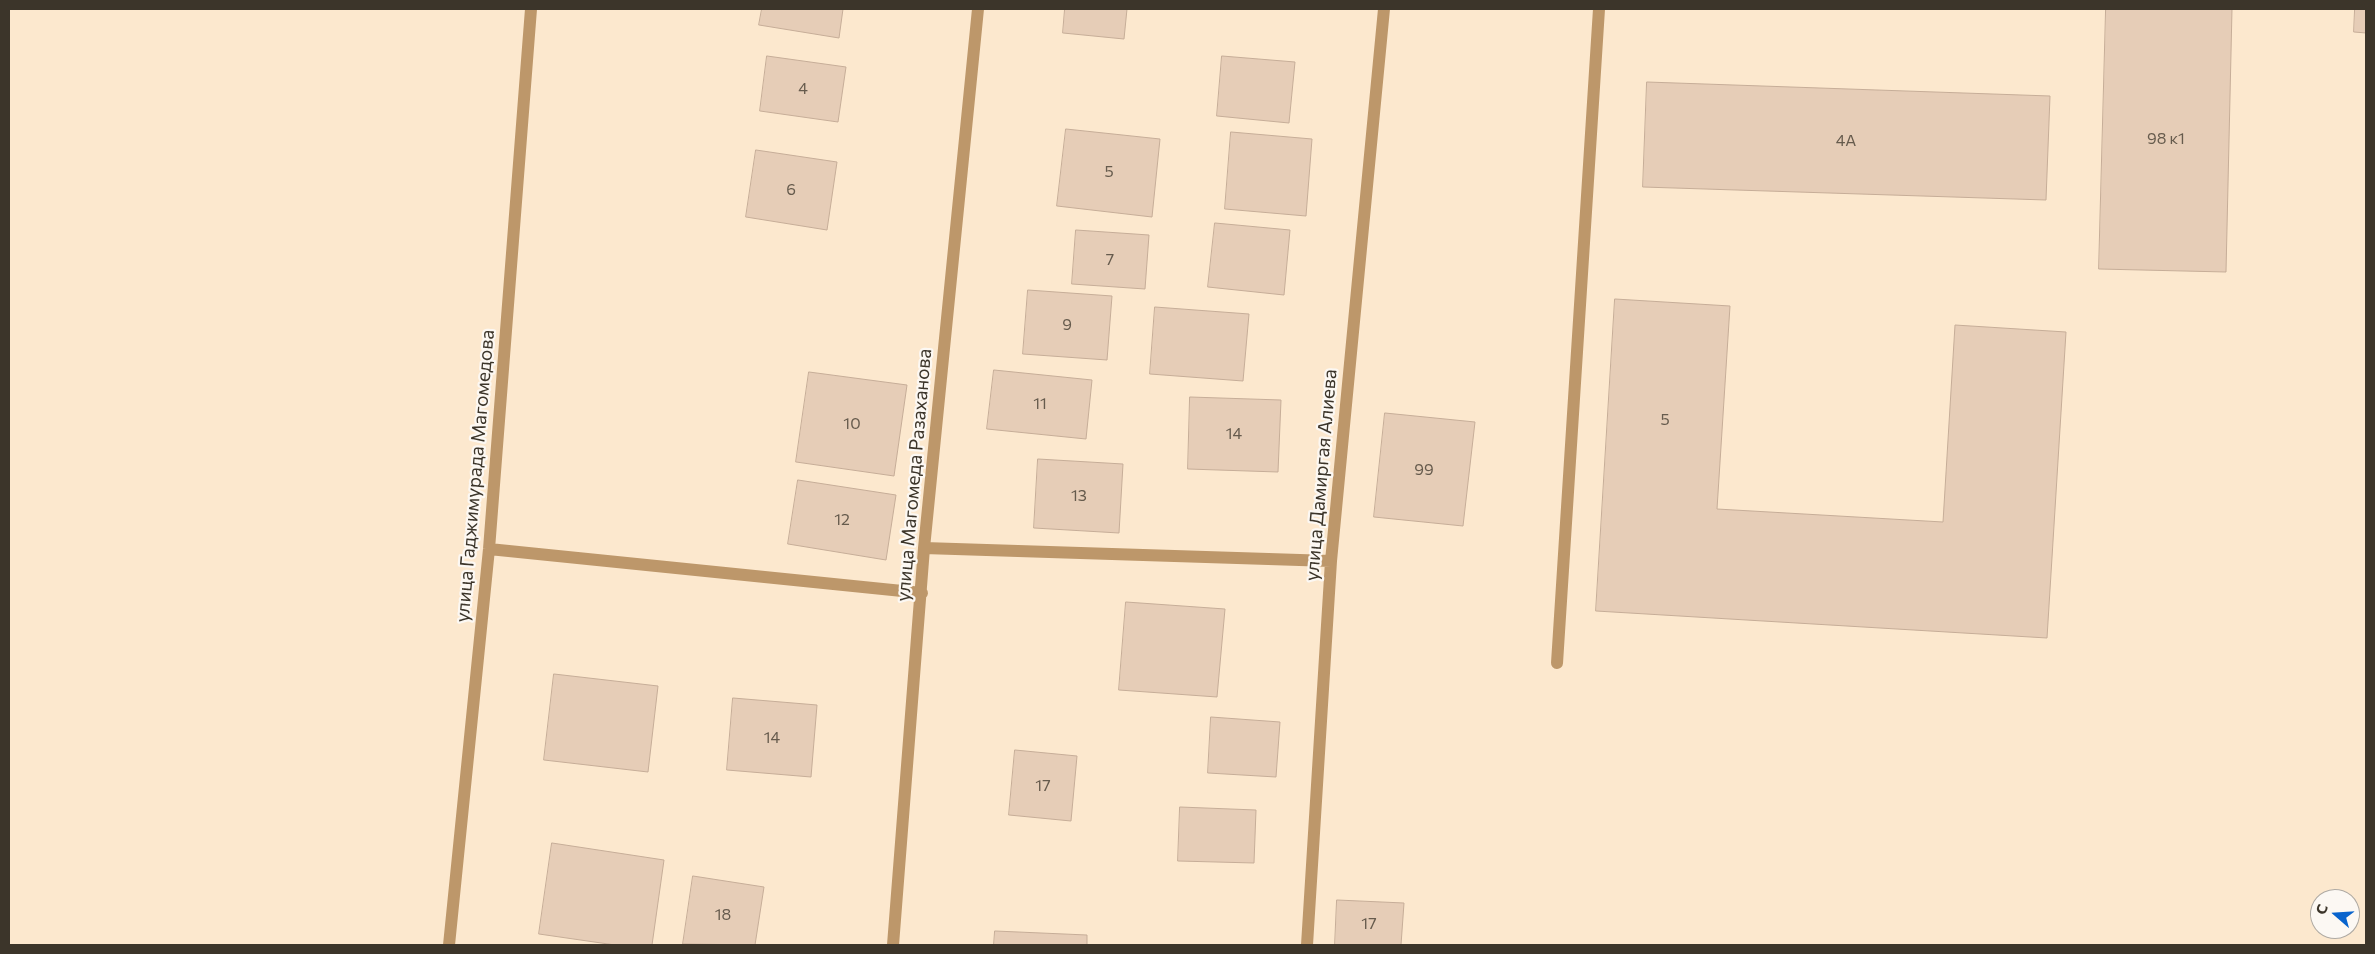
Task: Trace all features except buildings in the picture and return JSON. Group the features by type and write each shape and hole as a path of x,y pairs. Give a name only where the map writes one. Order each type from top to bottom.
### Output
{"street":[{"name":"улица Гаджимурада Магомедова","path":"449,945 489,549 531,9"},
{"name":"улица Магомеда Разаханова","path":"893,945 922,593 924,548 978,9"},
{"name":"улица Дамиргая Алиева","path":"1307,945 1331,561 1384,9"},
{"path":"1557,663 1599,9"},
{"path":"924,548 1331,561"},
{"path":"489,549 922,593"}]}
